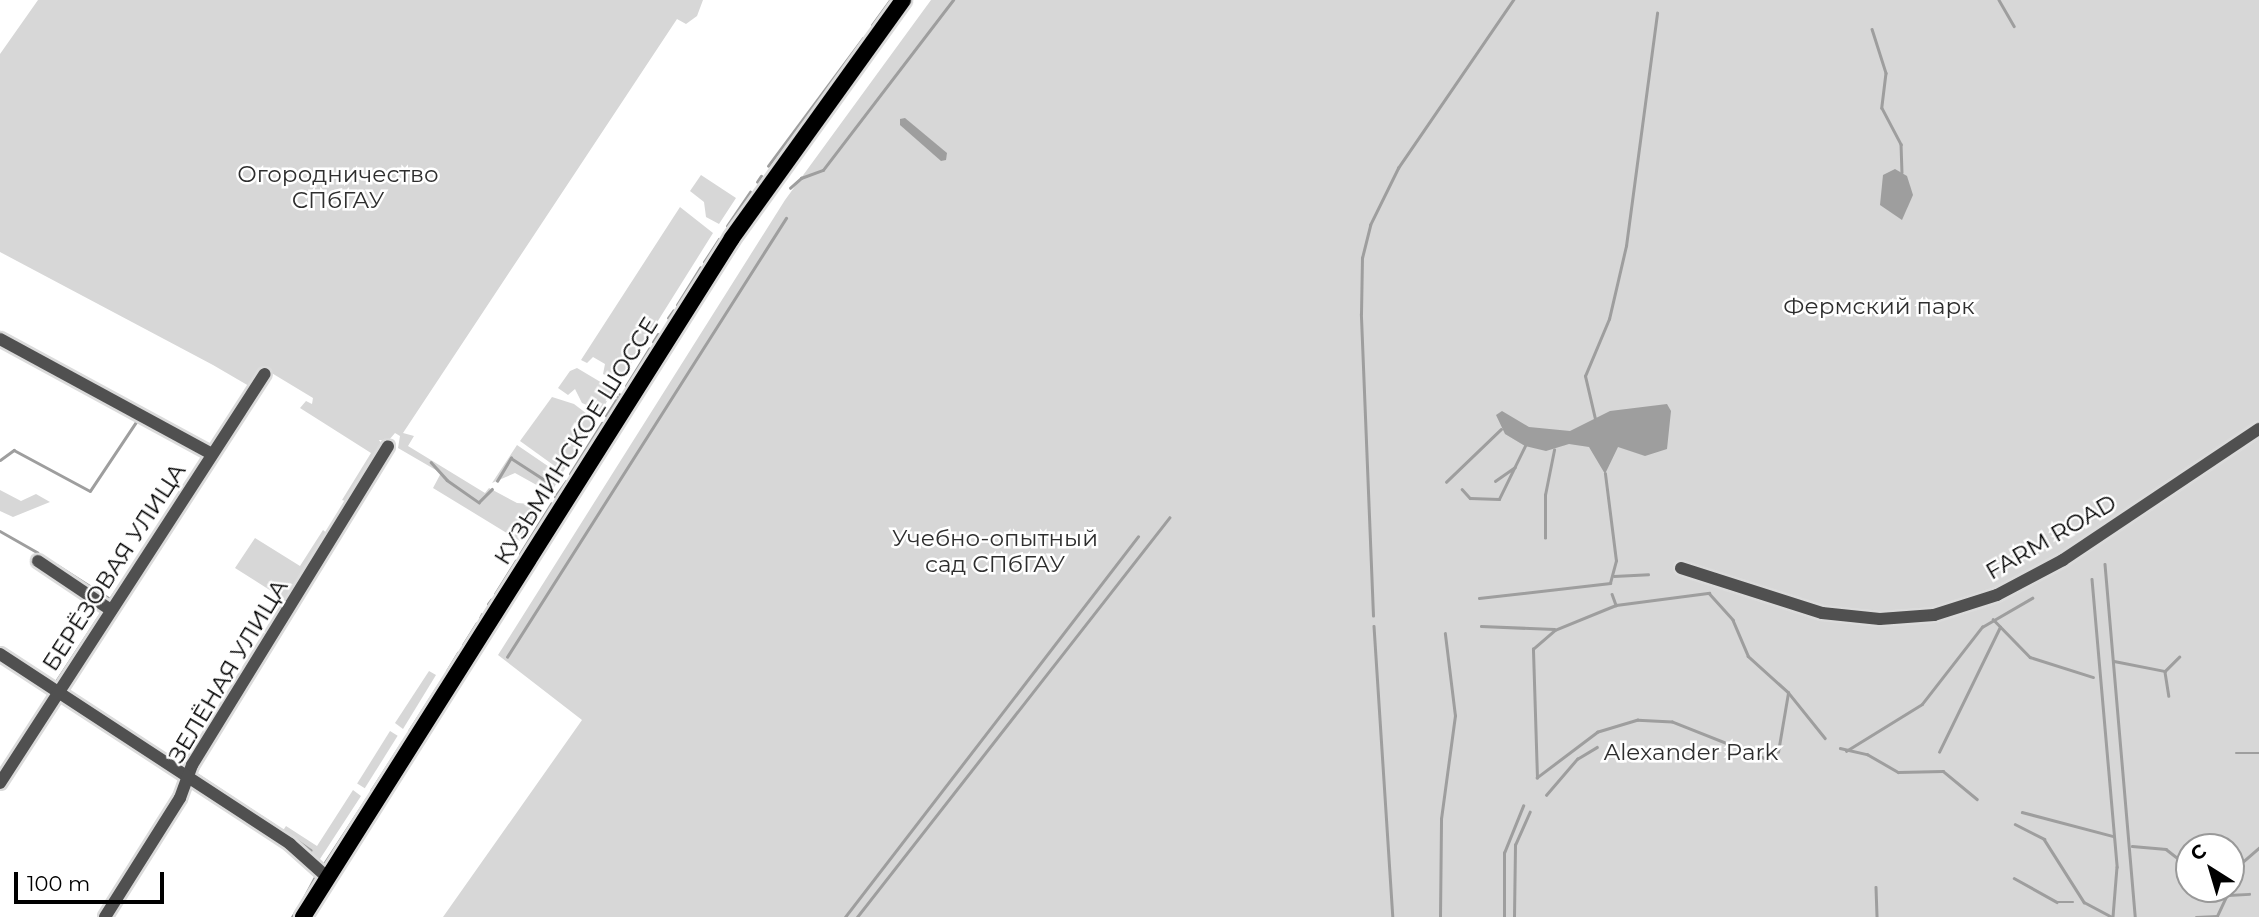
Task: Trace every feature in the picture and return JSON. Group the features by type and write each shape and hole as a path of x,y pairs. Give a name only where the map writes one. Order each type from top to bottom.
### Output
{"main road":[{"name":"КУЗЬМИНСКОЕ ШОССЕ","path":"303,917 732,239 903,0"}],"street":[{"path":"0,339 212,454"},
{"name":"БЕРЁЗОВАЯ УЛИЦА","path":"0,783 265,374"},
{"name":"FARM ROAD","path":"1681,568 1822,613 1880,619 1934,615 1997,595 2063,560 2259,429"},
{"name":"ЗЕЛЁНАЯ УЛИЦА","path":"105,917 180,798 186,776 388,446"},
{"path":"38,561 111,610"},
{"path":"0,654 290,844 328,878"}],"green space":[{"name":"Огородничество СПбГАУ","path":"38,0 703,0 697,16 686,24 677,19 403,433 414,436 408,446 485,493 489,488 517,503 543,505 520,541 433,488 441,473 398,448 400,436 395,433 389,440 379,440 383,446 349,502 342,500 371,453 300,408 306,401 312,404 313,398 265,369 246,396 249,386 0,252 0,54"},
{"path":"931,0 2259,0 2259,425 2061,556 2010,584 1933,610 1821,617 1911,622 2014,592 2105,540 2259,436 2259,917 443,917 582,720 498,655 785,200"},
{"path":"701,175 736,198 719,224 706,217 704,202 690,191"},
{"path":"680,207 713,233 619,383 603,374 605,364 593,357 587,363 581,360"},
{"path":"577,368 614,390 601,411 582,403 575,389 568,395 558,388 570,371"},
{"path":"552,397 574,404 595,420 563,472 520,441"},
{"path":"517,445 561,475 551,493 515,473 492,483"},
{"path":"0,490 21,501 36,494 50,502 13,517 0,511"},
{"path":"323,530 329,535 290,603 235,568 255,538 300,566"},
{"path":"429,671 436,675 403,729 395,723"},
{"path":"390,731 398,736 365,788 357,784"},
{"path":"353,790 361,796 318,862 282,832 286,826 317,846"}],"shaded area":[{"path":"905,118 947,153 946,160 941,161 900,125 900,119"},
{"path":"1895,169 1907,176 1913,195 1902,220 1880,205 1883,175"},
{"path":"1667,404 1671,411 1667,449 1645,456 1618,447 1605,474 1589,447 1569,444 1546,451 1525,446 1505,434 1496,415 1502,411 1529,427 1570,431 1610,411"}],"waterway":[{"path":"872,25 890,0"},
{"path":"790,188 801,178 823,170 953,0"},
{"path":"1373,616 1361,314 1362,258 1370,225 1398,168 1513,0"},
{"path":"1999,0 2014,26"},
{"path":"1595,419 1585,376 1609,319 1626,246 1657,13"},
{"path":"1872,29 1886,73 1882,108 1901,144 1902,172"},
{"path":"768,166 863,38"},
{"path":"757,182 761,176"},
{"path":"727,226 750,192"},
{"path":"507,657 786,218"},
{"path":"704,262 719,239"},
{"path":"677,305 700,268"},
{"path":"668,318 673,311"},
{"path":"653,342 658,334"},
{"path":"626,386 649,349"},
{"path":"606,416 619,395"},
{"path":"0,460 14,450 90,491 136,422"},
{"path":"570,474 602,423"},
{"path":"1446,482 1501,429"},
{"path":"1462,489 1470,498 1499,499 1525,446"},
{"path":"1545,538 1545,495 1554,450"},
{"path":"497,481 511,458 545,480"},
{"path":"431,462 447,480 479,502 492,489"},
{"path":"1495,481 1515,467"},
{"path":"1479,598 1610,583 1616,561 1605,474"},
{"path":"555,497 566,481"},
{"path":"520,554 551,504"},
{"path":"857,917 1169,518"},
{"path":"0,531 37,552"},
{"path":"845,917 1138,537"},
{"path":"495,594 516,561"},
{"path":"2105,564 2135,917"},
{"path":"57,565 112,600"},
{"path":"1614,576 1648,574"},
{"path":"110,599 124,578"},
{"path":"2092,579 2117,867 2113,917"},
{"path":"1768,760 1672,722 1638,720 1598,732 1537,778 1533,649 1555,630 1616,605 1709,593 1733,620 1748,656 1788,692 1825,738"},
{"path":"1612,594 1616,605"},
{"path":"1846,751 1922,704 1982,627 2032,598"},
{"path":"488,604 491,600"},
{"path":"55,683 101,613"},
{"path":"480,618 482,614"},
{"path":"1993,619 2030,657 2093,677"},
{"path":"463,645 476,624"},
{"path":"1374,626 1393,917"},
{"path":"1481,626 1554,629"},
{"path":"1939,752 2000,627"},
{"path":"1440,917 1441,819 1455,716 1445,634"},
{"path":"447,671 458,653"},
{"path":"2114,661 2165,671 2179,657"},
{"path":"37,671 56,683"},
{"path":"2165,672 2169,696"},
{"path":"409,731 441,681"},
{"path":"70,692 78,697"},
{"path":"1778,752 1788,693"},
{"path":"123,727 150,745"},
{"path":"371,791 403,741"},
{"path":"1546,795 1577,759 1597,747"},
{"path":"1840,748 1867,754 1898,772 1943,771 1977,799"},
{"path":"2236,753 2259,753"},
{"path":"195,773 236,800"},
{"path":"322,867 367,798"},
{"path":"245,806 274,825"},
{"path":"1504,917 1504,853 1523,806"},
{"path":"1514,917 1515,845 1530,812"},
{"path":"2022,812 2113,836"},
{"path":"2015,824 2044,839 2084,902 2112,917"},
{"path":"282,830 311,850"},
{"path":"2132,846 2166,849 2175,856"},
{"path":"2245,860 2259,848"},
{"path":"2014,878 2057,902 2073,902"},
{"path":"300,905 314,879"},
{"path":"1876,887 1877,917"},
{"path":"2245,894 2249,894"},
{"path":"2196,917 2217,916 2223,903"},
{"path":"292,917 296,911"}],"park label":[{"name":"Фермский парк","path":"1879,306"},
{"name":"Учебно-опытный сад СПбГАУ","path":"995,551"},
{"name":"Alexander Park","path":"1691,752"}]}
